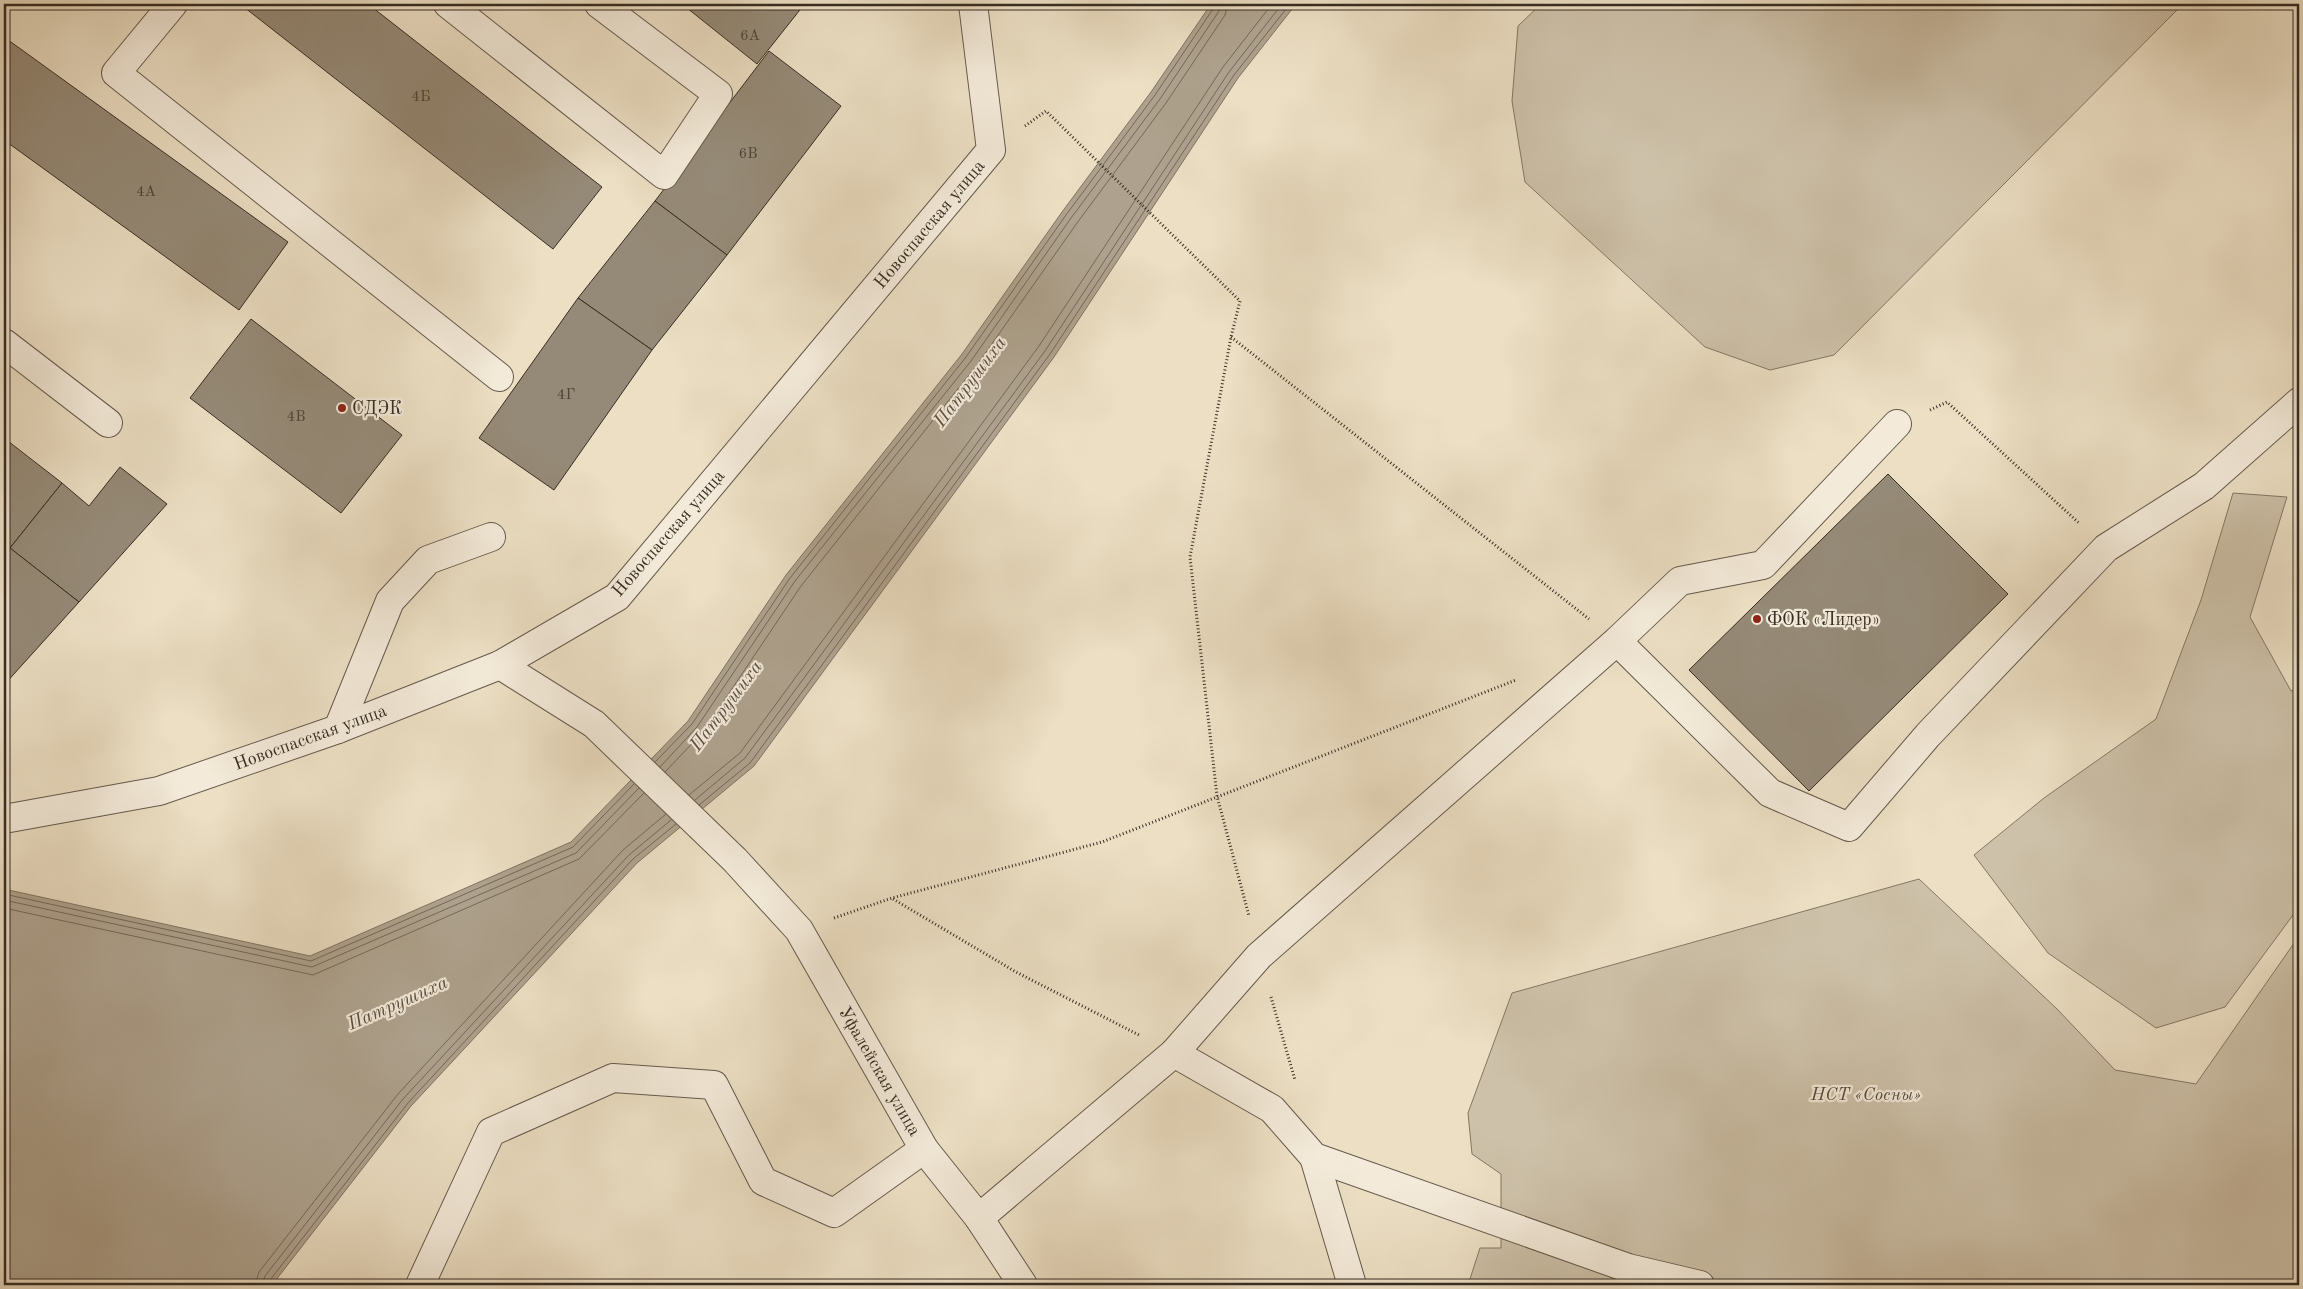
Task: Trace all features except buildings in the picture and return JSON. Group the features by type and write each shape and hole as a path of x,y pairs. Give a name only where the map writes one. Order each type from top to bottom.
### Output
{"street":[{"path":"173,4 116,73 500,377"},
{"path":"448,4 664,175 718,94 599,4"},
{"name":"Новоспасская улица","path":"4,819 159,791 338,729 500,665 617,597 991,150 973,4"},
{"path":"4,343 108,423"},
{"path":"1617,641 1770,793 1849,827 1928,735 2106,548 2204,486 2299,402"},
{"path":"979,1218 1174,1053 1259,956 1617,641 1680,581 1763,565 1897,424"},
{"path":"338,729 390,601 428,560 491,536"},
{"name":"Уфалейская улица","path":"500,665 594,724 735,860 799,930 924,1149 979,1218 1023,1285"},
{"path":"1174,1053 1272,1109 1314,1157 1352,1285"},
{"path":"420,1285 491,1132 613,1078 714,1086 763,1181 834,1213 924,1149"},
{"path":"1314,1157 1628,1268 1700,1285"}],"path":[{"path":"1046,111 1240,301 1231,338 1190,558 1217,796 1297,1090"},
{"path":"1231,338 1617,641"},
{"path":"1897,424 1947,402 2106,548"},
{"path":"799,930 892,898 1102,842 1524,677"},
{"path":"892,898 1016,972 1174,1053"}],"green space":[{"path":"1541,4 2180,4 2179,8 1834,355 1770,370 1705,347 1525,182 1512,101 1518,26"},
{"path":"2233,493 2287,497 2250,617 2291,691 2299,689 2299,907 2225,1007 2156,1028 2048,953 1974,855 2044,798 2156,719 2201,600"},
{"name":"НСТ «Сосны»","path":"1919,879 2057,1009 2115,1070 2196,1084 2299,936 2299,1285 1468,1285 1480,1248 1501,1248 1501,1174 1472,1154 1468,1113 1512,993"}],"water":[{"name":"Патрушиха","path":"1211,4 1296,4 1238,78 1054,357 754,766 637,863 411,1106 272,1285 4,1285 4,889 310,956 571,842 688,721 786,575 962,354 1062,212 1151,92"}],"place":[{"name":"СДЭК","path":"342,408"},
{"name":"ФОК «Лидер»","path":"1757,619"}]}
